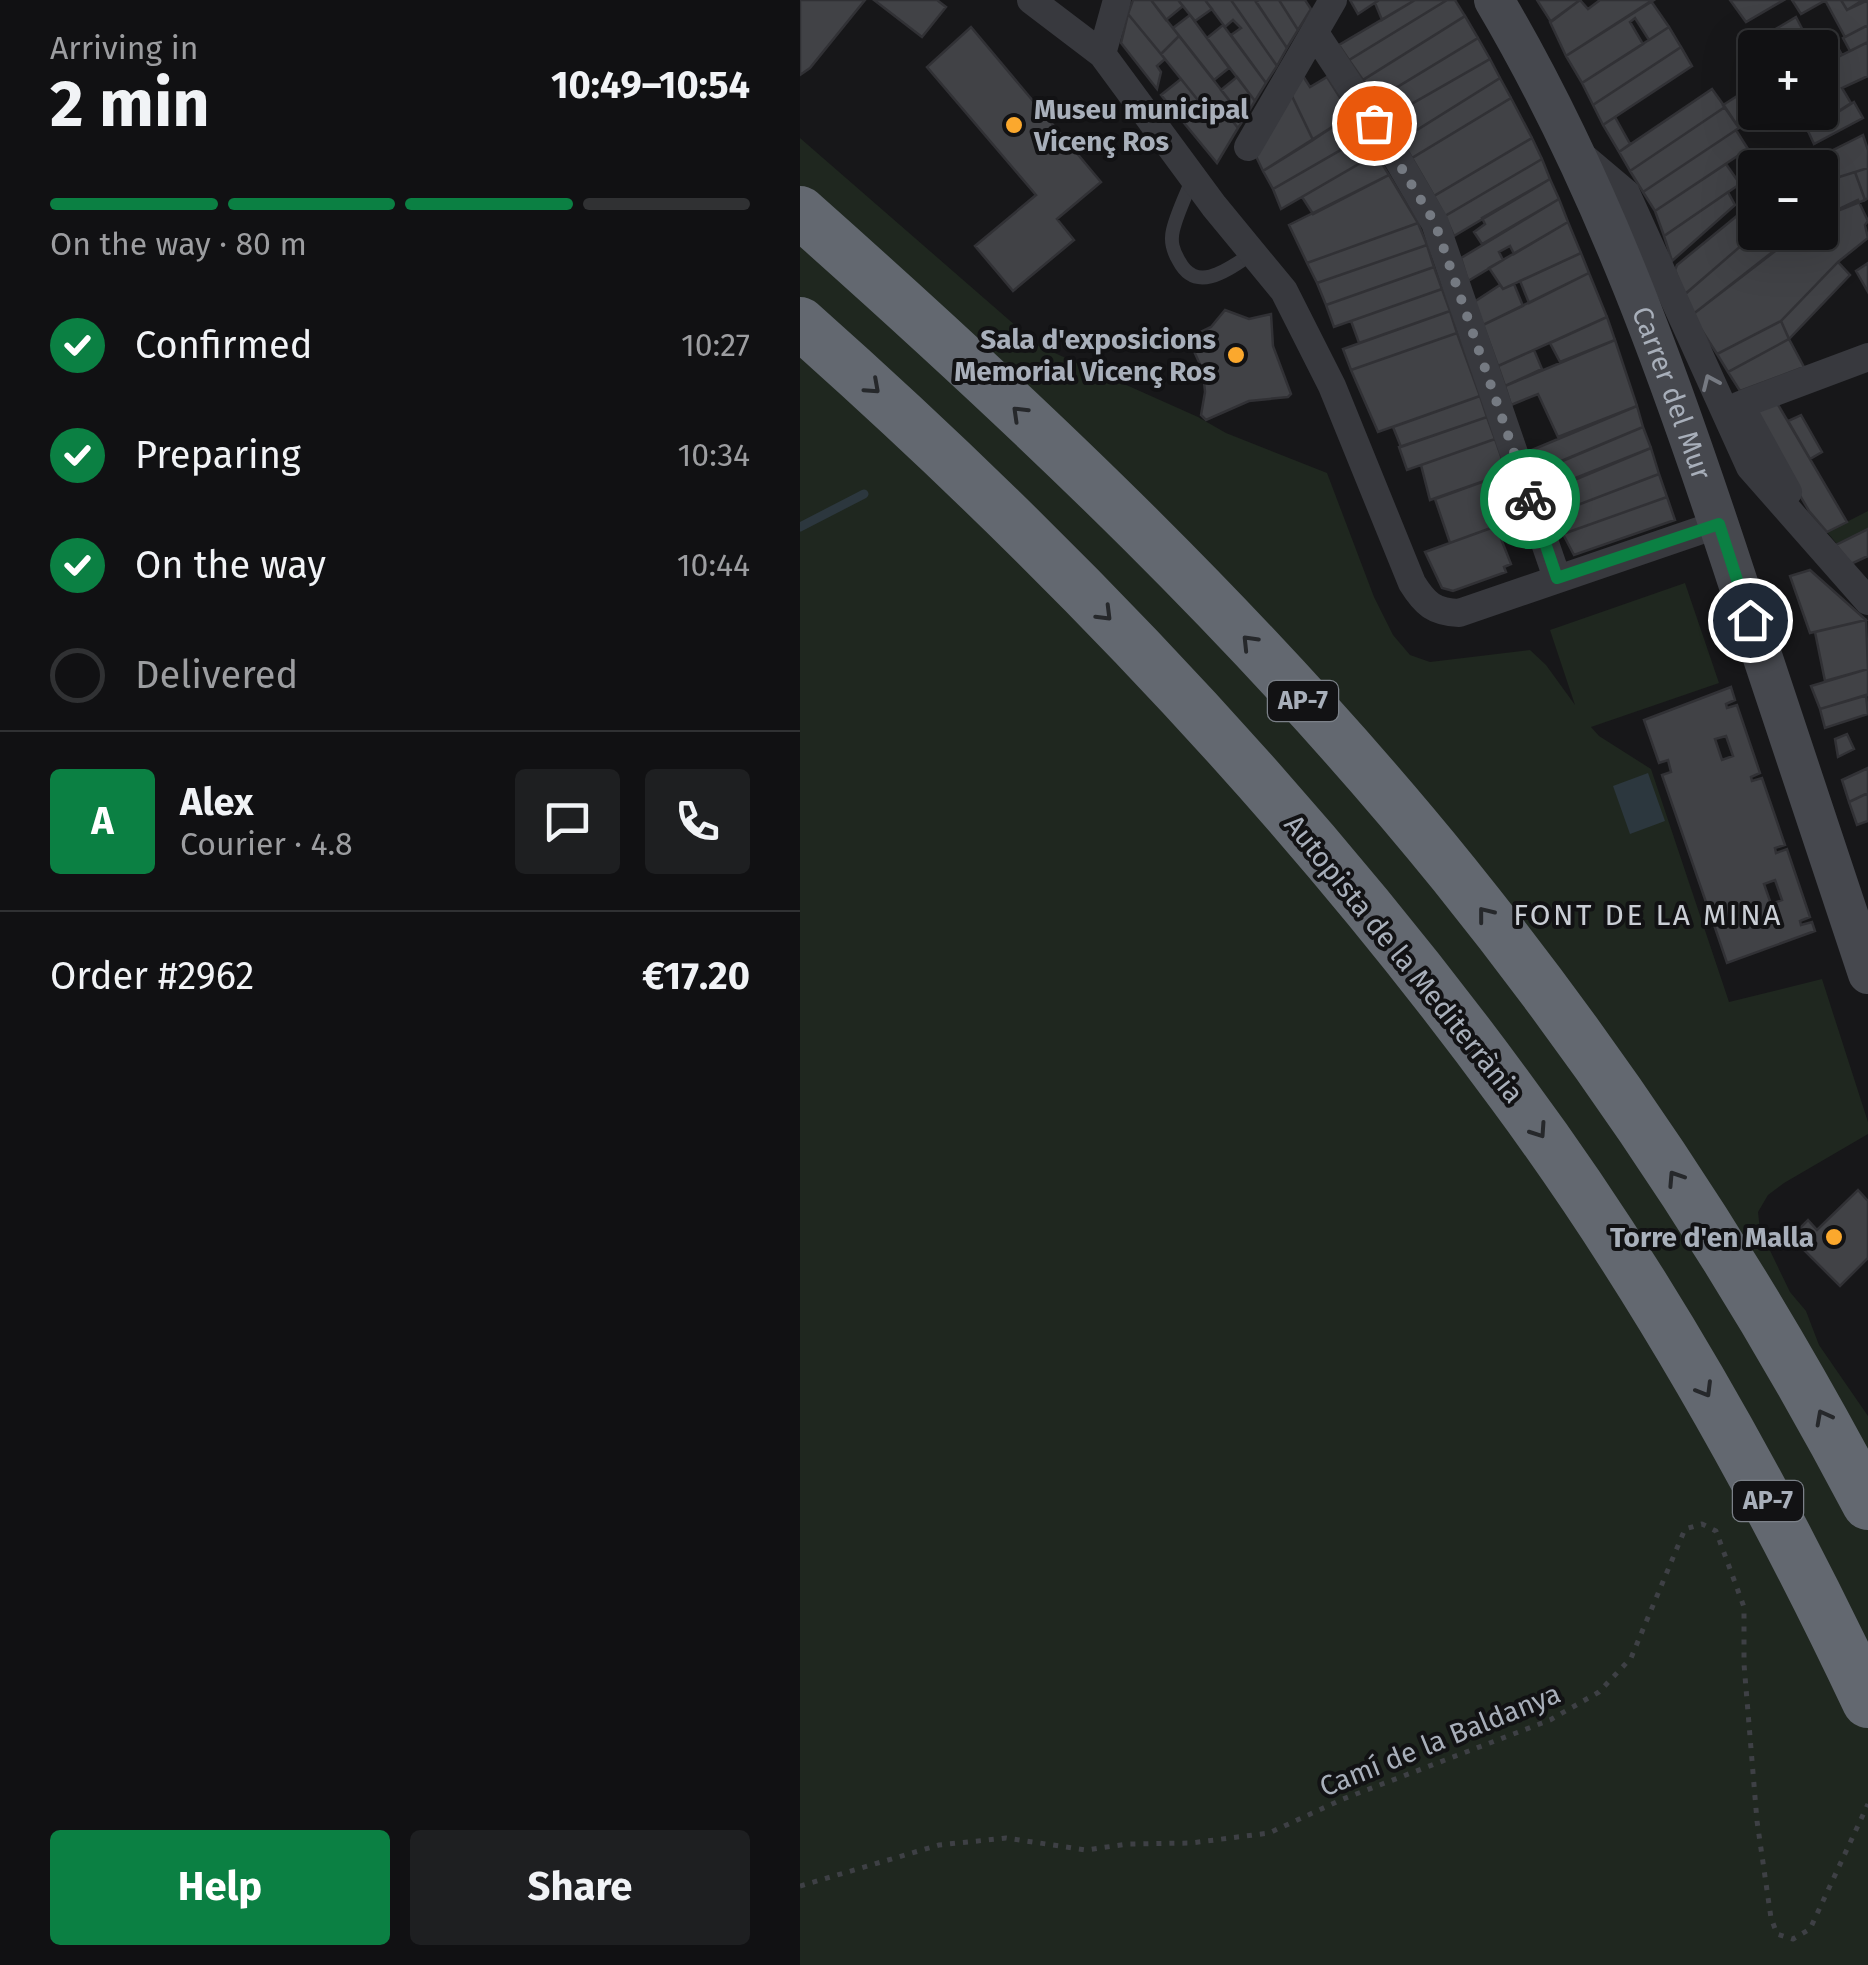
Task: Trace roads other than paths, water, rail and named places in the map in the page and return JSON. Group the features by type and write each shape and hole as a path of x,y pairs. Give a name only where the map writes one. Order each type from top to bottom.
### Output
{"highway":[{"name":"AP-7","path":"800,212 1134,523 1360,763 1453,873 1528,968 1627,1106 1728,1259 1813,1399 1868,1504"},
{"name":"Autopista de la Mediterrània","path":"800,322 933,442 1064,573 1298,824 1400,945 1515,1096 1654,1307 1746,1458 1868,1702"}],"main road":[{"name":"Carrer del Mur","path":"1494,0 1542,80 1635,292 1719,524 1868,974"}],"street":[{"path":"1031,0 1102,54 1193,178 1284,291 1332,386 1412,583 1424,602 1440,612 1459,613 1719,524"},
{"path":"1102,54 1117,0"},
{"path":"1248,147 1334,0"},
{"path":"1315,33 1435,223 1557,578"},
{"path":"1576,152 1626,193 1750,467 1868,601"},
{"path":"1816,541 1740,405 1868,357"}],"lane":[{"path":"1193,178 1172,232 1172,248 1184,270 1197,278 1217,276 1253,253"}],"waterway":[{"path":"800,527 864,494"}],"place":[{"name":"Museu municipal Vicenç Ros","path":"1014,125"},
{"name":"Sala d'exposicions Memorial Vicenç Ros","path":"1236,355"},
{"name":"Torre d'en Malla","path":"1834,1237"}],"district":[{"name":"FONT DE LA MINA","path":"1648,915"}]}
